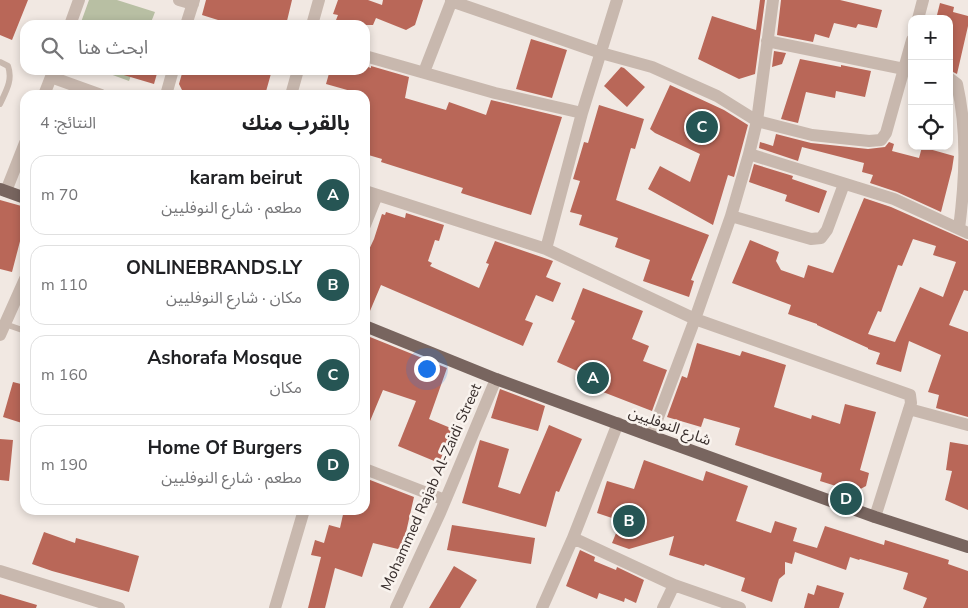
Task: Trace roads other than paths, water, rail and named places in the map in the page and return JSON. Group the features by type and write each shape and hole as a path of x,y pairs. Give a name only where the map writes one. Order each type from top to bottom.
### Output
{"main road":[{"path":"3,190 20,196"},
{"name":"شارع النوفليين","path":"370,328 496,379 651,436 875,517 968,547"}],"street":[{"path":"72,20 80,0"},
{"path":"179,0 193,2 188,20"},
{"path":"313,20 319,0"},
{"path":"424,72 451,0 601,53 652,67 717,96 757,121 812,135 869,142 884,138 907,66 767,41"},
{"path":"546,249 582,113 617,0"},
{"path":"651,436 731,216 749,154 757,121 774,0"},
{"path":"919,15 923,0"},
{"path":"370,57 495,93 582,113"},
{"path":"46,90 53,75"},
{"path":"55,75 89,90"},
{"path":"167,90 172,75"},
{"path":"292,90 297,75"},
{"path":"749,154 894,199 964,231 965,144 959,90 957,84 953,81"},
{"path":"3,190 20,154"},
{"path":"731,216 811,238 822,238 827,230 844,184"},
{"path":"371,193 546,249 695,319 910,395 909,409 875,517"},
{"path":"3,330 20,291"},
{"name":"Mohammed Rajab Al-Zaidi Street","path":"396,608 445,500 496,379"},
{"path":"909,409 968,425"},
{"path":"542,608 573,538 618,423"},
{"path":"370,471 445,500"},
{"path":"275,608 303,515"},
{"path":"573,538 674,585 740,608"},
{"path":"0,571 119,608"},
{"path":"663,608 674,585"}],"lane":[{"path":"0,62 8,66 11,74 10,82 0,104"},
{"path":"3,330 20,331"}],"place":[{"name":"Ashorafa Mosque","path":"702,127"},
{"name":"karam beirut","path":"593,378"},
{"name":"Home Of Burgers","path":"846,499"},
{"name":"ONLINEBRANDS.LY","path":"629,521"}]}
